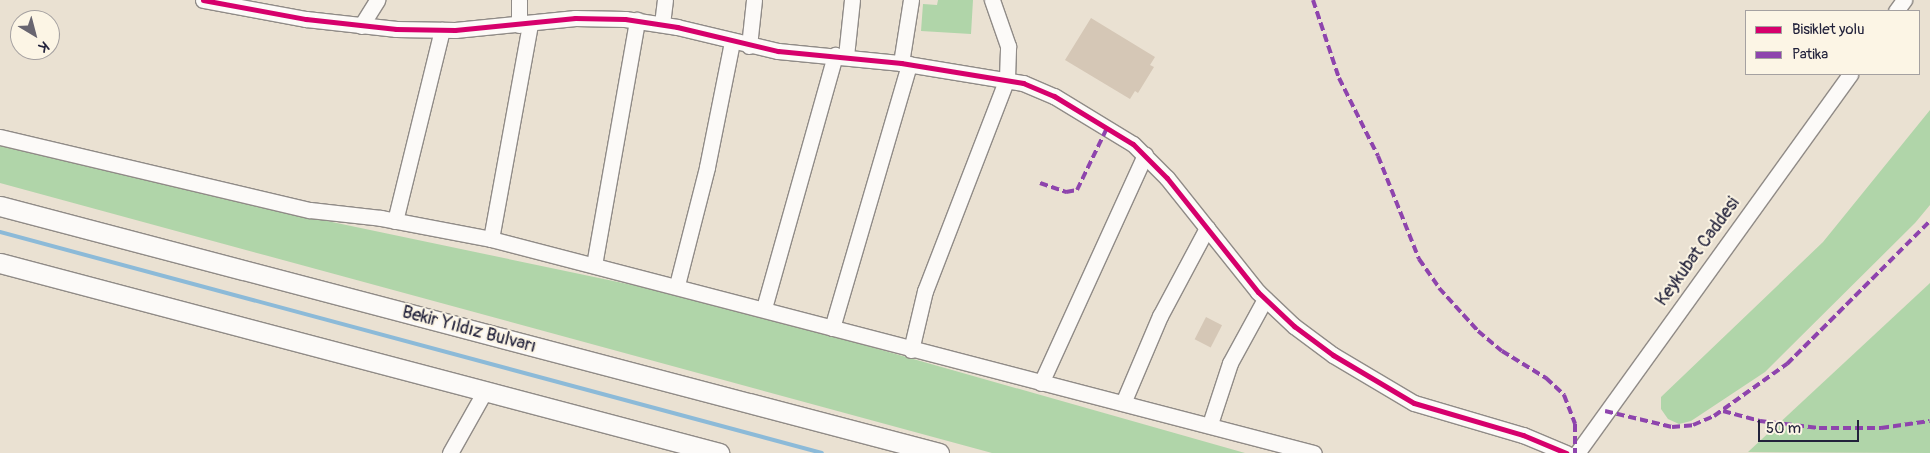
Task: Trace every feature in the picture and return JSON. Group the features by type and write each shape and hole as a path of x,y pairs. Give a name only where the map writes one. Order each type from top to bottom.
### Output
{"main road":[{"name":"Bekir Yıldız Bulvarı","path":"0,206 939,453"},
{"path":"0,262 719,453"}],"street":[{"path":"203,0 361,26 442,30 524,25 575,18 637,20 662,24 750,46 1007,78 1054,96 1133,144 1145,155 1265,299 1313,341 1394,394 1434,410 1523,435 1566,453"},
{"path":"361,26 377,0"},
{"path":"490,239 524,25 519,0"},
{"path":"662,24 665,0"},
{"path":"750,46 754,0"},
{"path":"764,308 840,56 852,0"},
{"path":"832,328 905,64 911,0"},
{"path":"911,350 925,291 1007,78 1008,46 992,0"},
{"path":"594,265 637,20"},
{"path":"395,221 442,30"},
{"path":"677,285 707,167 732,42"},
{"name":"Keykubat Caddesi","path":"1577,453 1849,75"},
{"path":"0,137 310,210 395,221 490,239 677,285 911,350 1210,424 1314,453"},
{"path":"1041,383 1145,155"},
{"path":"1123,403 1160,316 1207,228"},
{"path":"1210,424 1230,363 1265,299"},
{"path":"450,453 485,391"}],"green space":[{"path":"938,0 973,0 971,34 921,31 923,4 937,5"},
{"path":"1930,110 1930,205 1915,223 1765,372 1691,421 1679,424 1668,419 1661,409 1661,397 1823,242"},
{"path":"0,146 332,222 709,301 1245,453 992,453 0,183"},
{"path":"1930,283 1930,453 1748,452"}],"building":[{"path":"1091,18 1155,57 1150,65 1154,67 1138,93 1135,91 1130,99 1065,60"},
{"path":"1206,317 1222,325 1211,347 1195,339"}],"waterway":[{"path":"0,232 822,453"}],"marked path":[{"path":"1313,0 1339,78 1378,156 1419,259 1439,288 1478,331 1502,351 1546,378 1564,395 1575,424 1575,453"},
{"path":"1040,183 1066,192 1077,190 1107,128"},
{"path":"1605,411 1672,427 1693,425 1714,416 1787,364 1930,221"},
{"path":"1723,411 1760,421 1819,428 1881,428 1930,421"}],"cycle path":[{"path":"203,0 306,19 396,29 455,30 575,18 625,19 677,27 778,51 901,63 1023,83 1054,96 1133,144 1167,178 1258,292 1294,326 1333,355 1414,403 1523,435 1566,453"}]}
